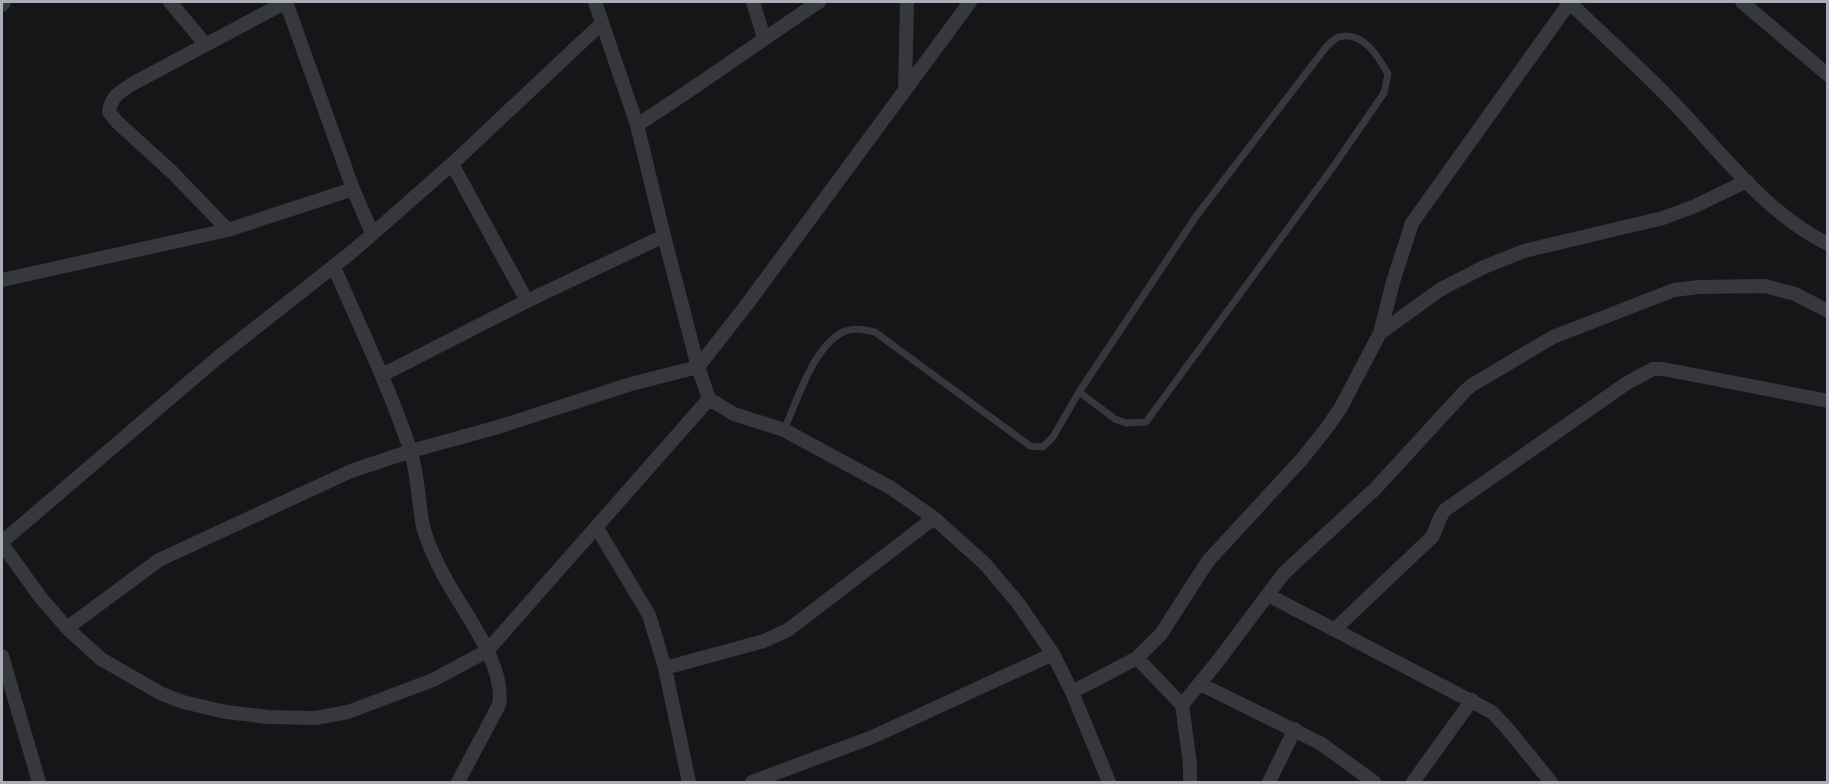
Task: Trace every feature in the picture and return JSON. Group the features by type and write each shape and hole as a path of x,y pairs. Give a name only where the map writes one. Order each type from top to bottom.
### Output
{"street":[{"path":"170,2 206,45"},
{"path":"228,230 172,172 117,122 109,112 110,102 117,93 286,2 353,189 372,233"},
{"path":"595,2 637,125 698,367 709,399 717,406 734,414 784,430 891,488 934,518 985,564 1018,603 1053,654 1072,692 1108,780 1093,783"},
{"path":"753,2 764,38"},
{"path":"637,125 717,74 764,38 819,2"},
{"path":"906,91 907,2"},
{"path":"67,628 159,560 351,471 631,384 698,367 906,91 970,2"},
{"path":"1072,692 1137,658 1161,634 1208,561 1302,459 1326,429 1340,409 1380,333 1412,223 1569,2 1669,98 1783,216 1827,244"},
{"path":"1742,2 1827,75"},
{"path":"602,23 452,164 334,267 216,359 2,543 41,598 67,628 101,659 162,694 183,702 226,712 268,717 315,717 348,712 433,680 487,651 709,399"},
{"path":"452,164 527,301"},
{"path":"1380,333 1442,289 1484,267 1524,251 1663,218 1695,206 1747,181"},
{"path":"2,280 228,230 353,189"},
{"path":"382,375 527,301 664,236"},
{"path":"334,267 382,375 411,451 424,528 443,574 487,651 498,681 501,694 499,705 458,783"},
{"path":"1182,705 1299,557 1375,489 1465,391 1553,337 1667,291 1688,287 1774,288 1795,294 1827,311"},
{"path":"1334,630 1432,537 1439,518 1445,510 1627,383 1653,369 1663,369 1827,401"},
{"path":"665,668 764,640 788,630 934,518"},
{"path":"597,528 648,615 665,668 688,783"},
{"path":"1268,595 1492,712 1551,783"},
{"path":"752,783 870,738 1053,654"},
{"path":"2,656 39,783"},
{"path":"1137,658 1182,705 1190,764 1190,783"},
{"path":"1200,684 1320,743 1374,783"},
{"path":"1413,783 1472,700"},
{"path":"1269,783 1295,729"}],"lane":[{"path":"784,430 818,357 843,332 859,329 875,332 1030,446 1043,447 1053,437 1079,392 1197,215 1327,46 1339,37 1354,38 1375,51 1388,74 1384,93 1146,422 1126,423 1115,419 1079,392"}]}
